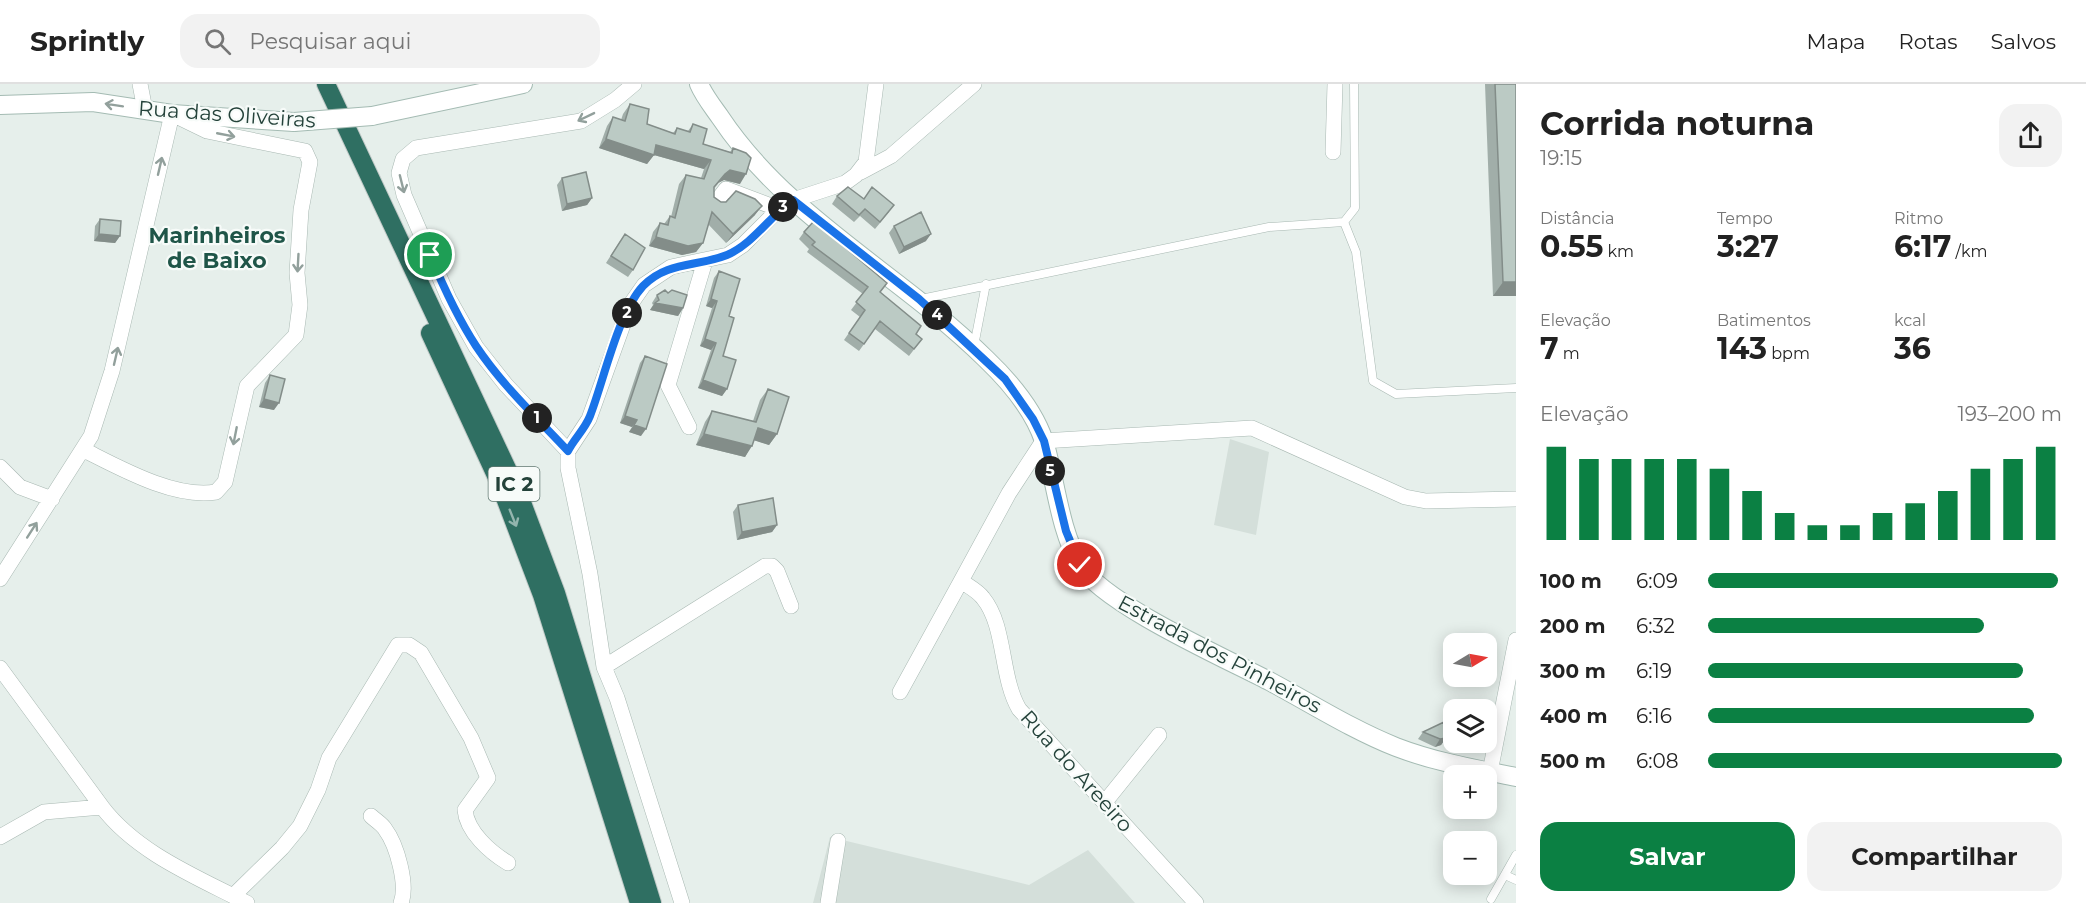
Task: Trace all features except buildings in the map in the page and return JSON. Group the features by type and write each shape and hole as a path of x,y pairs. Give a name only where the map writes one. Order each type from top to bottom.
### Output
{"highway":[{"name":"IC 2","path":"313,84 499,482 543,595 639,903"},
{"name":"IC 2","path":"327,84 518,492 566,623 652,903"}],"main road":[{"name":"Rua das Oliveiras","path":"0,105 93,102 172,114 294,122 372,116 480,89 523,84"},
{"name":"Estrada dos Pinheiros","path":"696,86 786,205 919,299 974,347 1014,391 1044,441 1071,544 1085,573 1098,586 1140,613 1379,740 1427,758 1458,765"},
{"name":"Estrada dos Pinheiros","path":"1497,773 1516,777"}],"street":[{"path":"140,84 145,110"},
{"path":"568,451 506,386 476,347 449,299 408,203 399,173 403,159 416,148 581,120 615,100 633,84"},
{"path":"856,176 866,162 876,84"},
{"path":"682,903 621,709 604,667 590,574 568,468 568,451 589,419 630,305 636,295 660,272 728,255 743,245 786,205 845,183 871,165 891,156 974,84"},
{"path":"1333,152 1335,84"},
{"path":"0,579 84,450 112,371 172,114 207,131 299,149 309,156 300,226 297,273 300,306 296,335 290,344 257,372 247,386 228,474 216,492 200,493 149,480 84,450"},
{"path":"716,202 726,189 786,205"},
{"path":"689,427 668,385 699,262"},
{"path":"900,692 1009,493 1044,441 1252,428 1405,497 1426,501 1516,499"},
{"path":"0,466 20,487 52,499"},
{"path":"604,667 765,566 772,566 777,571 791,606"},
{"name":"Rua do Areeiro","path":"961,581 984,598 998,629 1009,692 1019,709 1196,903"},
{"path":"1492,765 1509,710 1516,640"},
{"path":"0,668 112,820 155,855 240,899 300,826 318,790 329,758 399,645 409,645 421,653 471,738 488,778 465,810 466,818 483,843 508,863"},
{"path":"1105,802 1159,735"},
{"path":"0,837 44,812 102,807"},
{"path":"371,816 386,829 400,867 405,886 400,903"},
{"path":"828,903 838,841"}],"lane":[{"path":"919,299 1269,228 1344,222 1355,208 1354,84"},
{"path":"1344,222 1356,252 1373,381 1396,394 1516,388"},
{"path":"974,347 986,284"},
{"path":"1491,898 1516,855"},
{"path":"1505,875 1516,880"}],"shaded area":[{"path":"1230,439 1269,452 1256,535 1214,525"},
{"path":"830,837 1029,885 1088,850 1135,903 813,903"}],"district":[{"name":"Marinheiros de Baixo","path":"217,248"}],"route":[{"path":"430,255 449,299 476,347 506,386 568,451 589,419 630,305 644,285 660,272 671,267 728,255 743,245 779,209 793,200 919,299 1005,379 1025,406 1044,441 1066,531 1080,565"}]}
